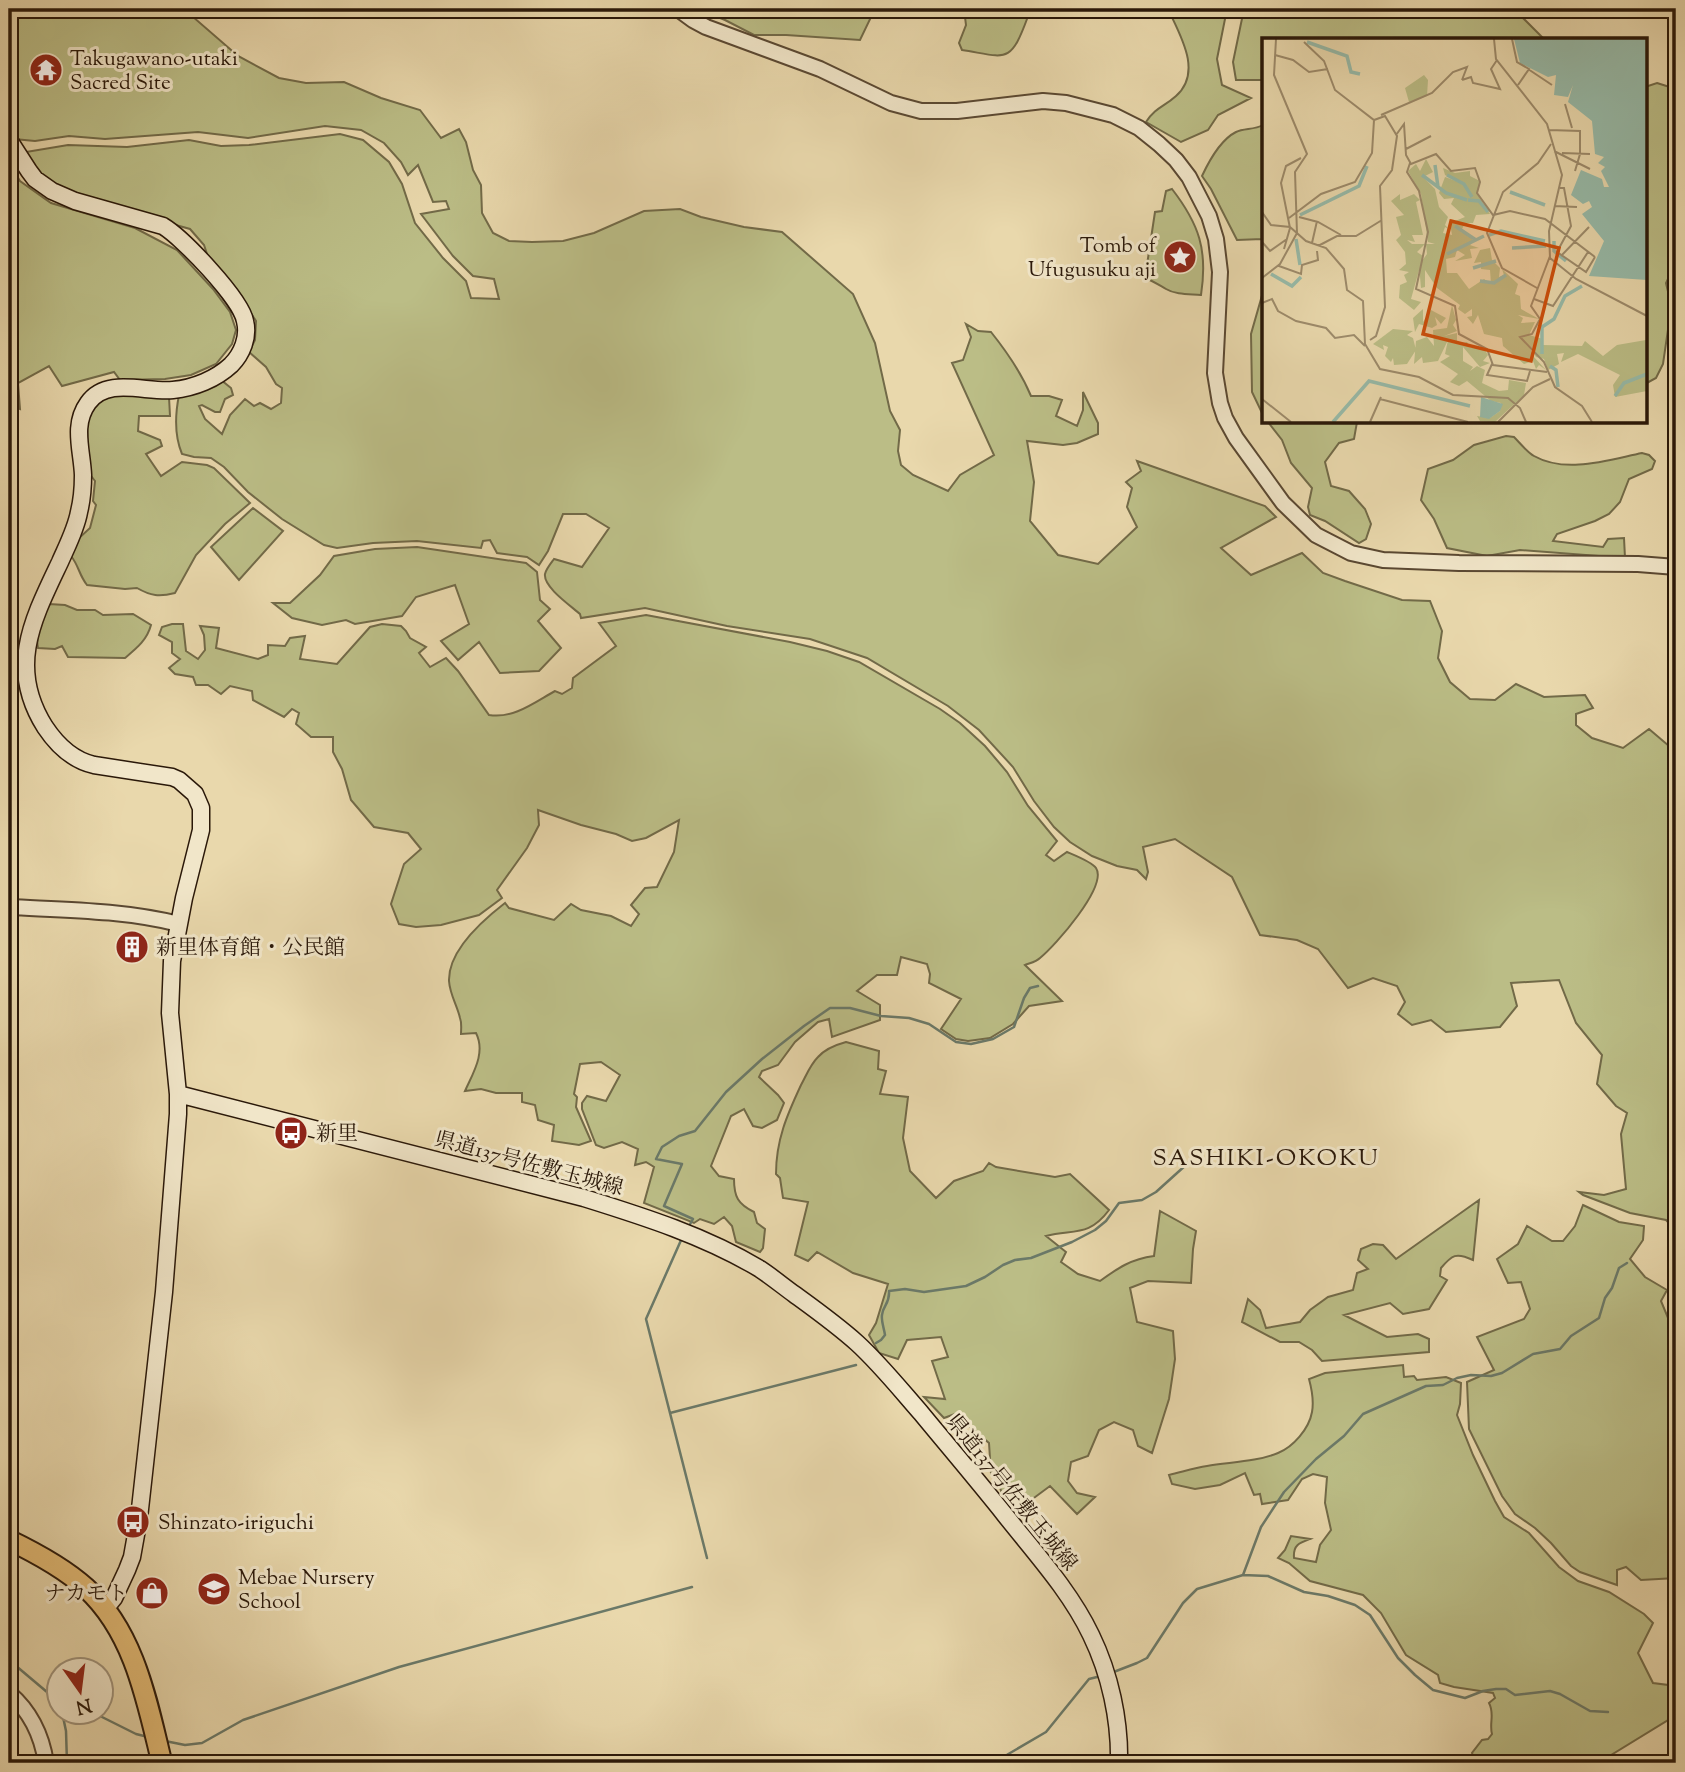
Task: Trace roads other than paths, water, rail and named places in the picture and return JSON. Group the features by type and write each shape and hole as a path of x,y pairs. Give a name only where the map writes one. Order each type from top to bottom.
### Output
{"highway":[{"path":"9,1540 67,1572 105,1609 133,1659 158,1747"}],"main road":[{"path":"9,140 35,179 52,191 75,201 163,226 172,231 191,249 237,304 245,322 246,333 239,355 233,362 216,376 196,385 172,390 115,388 96,394 89,402 79,422 83,487 77,520 35,618 26,657 26,677 31,698 49,732 69,754 94,765 172,776 195,794 201,808 201,830 178,924 172,961 170,1013 178,1094 164,1292 149,1438 132,1557 122,1583 105,1609"},
{"name":"県道137号佐敷玉城線","path":"178,1094 639,1214 748,1263 769,1276 830,1320 885,1371 1049,1570 1091,1635 1105,1674 1118,1728 1119,1763"}],"street":[{"path":"678,9 706,27 821,69 891,103 921,111 957,111 1043,101 1066,103 1113,114 1139,128 1159,144 1177,160 1189,177 1209,216 1216,239 1220,272 1215,373 1223,411 1236,438 1283,503 1316,535 1351,554 1384,559 1676,567"},
{"path":"9,907 105,911 178,924"},
{"path":"9,1693 29,1714 43,1746 46,1763"}],"waterway":[{"path":"689,1226 693,1219 664,1206 682,1164 656,1159 662,1147 679,1136 695,1131 726,1092 762,1059 830,1008 850,1008 881,1016 909,1018 929,1024 956,1042 971,1044 993,1039 1014,1027 1024,998 1030,988 1038,986"},
{"path":"876,1343 885,1335 882,1315 889,1291 905,1289 924,1292 966,1286 1015,1260 1031,1258 1072,1242 1106,1221 1119,1203 1142,1200 1156,1192 1197,1155"},
{"path":"682,1238 646,1319 707,1558"},
{"path":"1111,1673 1147,1658 1183,1603 1197,1589 1243,1575 1261,1527 1284,1492 1316,1459 1344,1436 1363,1414 1426,1386 1443,1385 1471,1375 1491,1376 1502,1373 1533,1354 1560,1349 1571,1336 1599,1318 1619,1268 1627,1263"},
{"path":"670,1413 856,1365"},
{"path":"1243,1575 1268,1576 1304,1592 1355,1605 1370,1615 1398,1658 1433,1690 1465,1698 1496,1689 1506,1689 1515,1695 1550,1691 1590,1711 1608,1712"},
{"path":"165,1741 185,1745 202,1743 243,1720 399,1667 692,1587"},
{"path":"9,1660 46,1691"},
{"path":"993,1763 1046,1732 1089,1679 1101,1676"},
{"path":"116,1724 148,1737"},
{"path":"65,1726 67,1763"}],"place":[{"name":"Takugawano-utaki Sacred Site","path":"46,70"},
{"name":"Tomb of Ufugusuku aji","path":"1180,257"},
{"name":"新里体育館・公民館","path":"132,947"},
{"name":"新里","path":"291,1133"},
{"name":"Shinzato-iriguchi","path":"133,1522"},
{"name":"Mebae Nursery School","path":"214,1589"},
{"name":"ナカモト","path":"152,1593"}],"district":[{"name":"SASHIKI-OKOKU","path":"1266,1157"}]}
